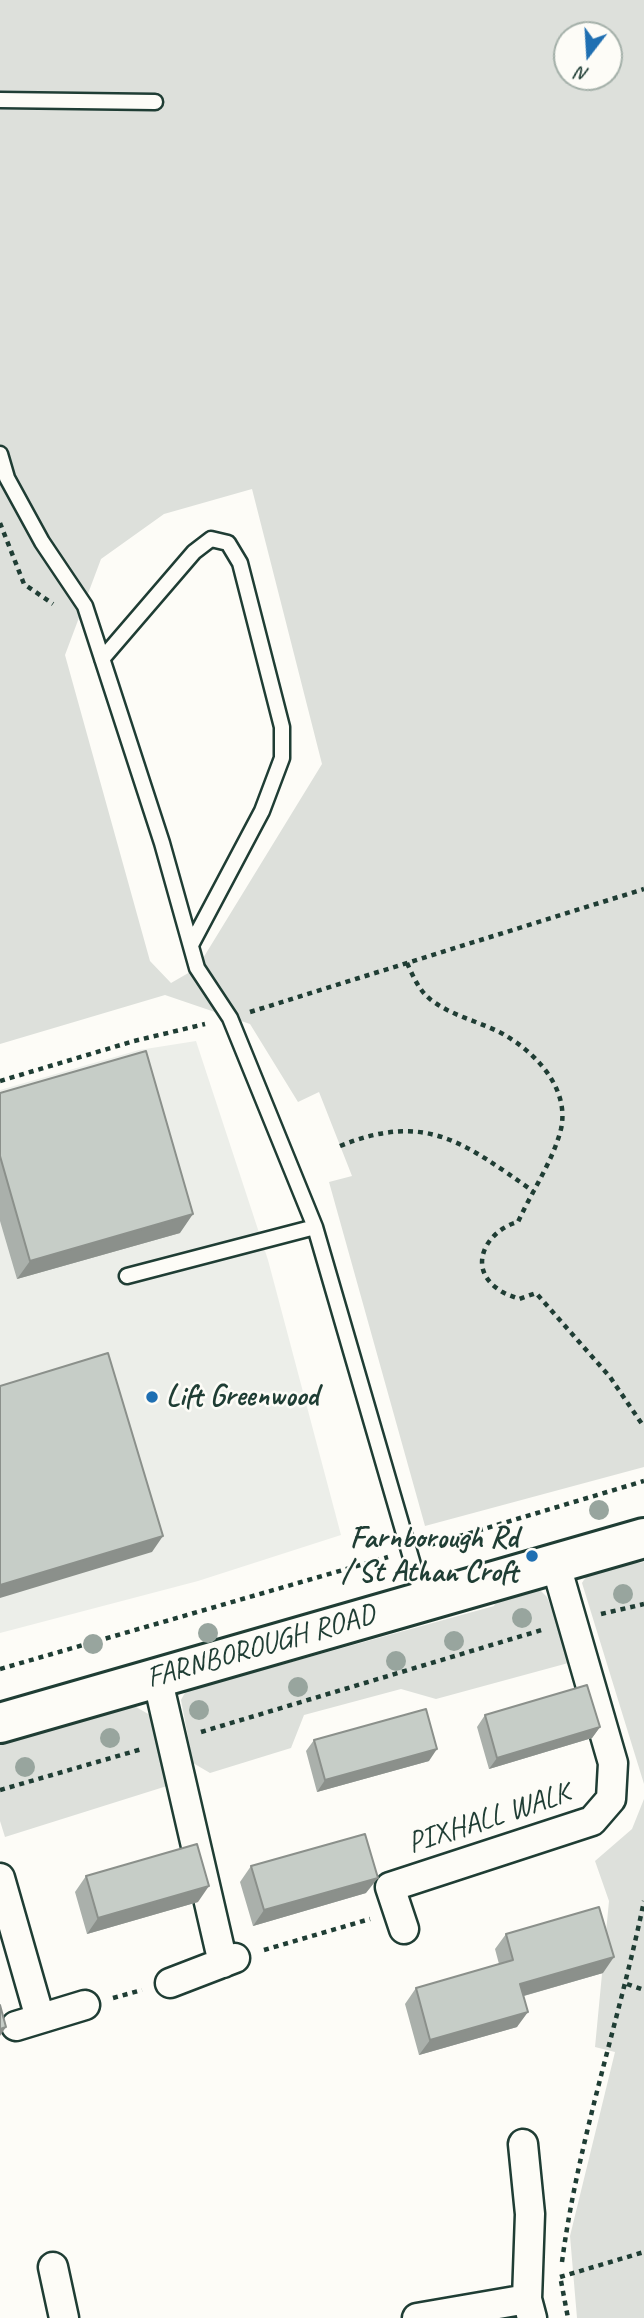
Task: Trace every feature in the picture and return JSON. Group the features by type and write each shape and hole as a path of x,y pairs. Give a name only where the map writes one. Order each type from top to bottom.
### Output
{"street":[{"name":"FARNBOROUGH ROAD","path":"0,1723 644,1538"},
{"name":"PIXHALL WALK","path":"401,1919 390,1887 592,1821 611,1799 612,1763 555,1562"},
{"path":"157,1677 229,1961 170,1983"},
{"path":"0,1878 28,2022 85,2006"},
{"path":"416,2318 530,2308 530,2214 523,2144"},
{"path":"53,2267 64,2318"}],"lane":[{"path":"0,100 155,102"},
{"path":"0,454 7,478 42,542 85,607 162,843 197,968 230,1018 315,1227 407,1552 424,1600"},
{"path":"102,659 194,552 211,539 228,543 240,563 282,727 282,758 262,811 191,945"},
{"path":"127,1276 315,1227"}],"path":[{"path":"0,523 24,584 66,613 85,607"},
{"path":"0,1081 134,1041 230,1018 644,889"},
{"path":"407,963 418,987 433,1002 503,1034 549,1073 561,1098 562,1126 553,1153 518,1222 502,1226 486,1241 486,1276 497,1289 519,1299 536,1293 610,1377 644,1427"},
{"path":"340,1146 395,1130 431,1134 462,1143 533,1191"},
{"path":"0,1669 644,1481"},
{"path":"0,1790 570,1621 644,1604"},
{"path":"568,2318 560,2277 567,2222 589,2126 627,1984 644,1901"},
{"path":"229,1961 401,1919"},
{"path":"85,2006 170,1983"},
{"path":"627,1984 644,1990"},
{"path":"560,2277 644,2252"}],"shaded area":[{"path":"0,0 644,0 644,1467 425,1526 329,1182 352,1176 319,1092 298,1102 250,1024 165,995 0,1044","holes":["252,489 322,764 197,968 171,983 150,961 65,655 101,559 164,514"]},
{"name":"Lift Greenwood","path":"196,1041 268,1260 341,1535 198,1581 0,1633 0,1090 139,1050"},
{"path":"644,1562 644,1784 582,1583 588,1574 602,1566"},
{"path":"537,1587 547,1597 572,1662 436,1699 401,1689 304,1715 291,1748 210,1773 193,1763 181,1700 189,1685 266,1661 277,1666 494,1606 499,1591"},
{"path":"129,1703 150,1715 167,1786 5,1837 0,1821 0,1741"},
{"path":"644,1799 644,2318 577,2318 570,2236 615,2052 595,2047 609,1901 595,1861 632,1829"}],"building":[{"path":"146,1051 193,1214 30,1261 0,1156 0,1093"},
{"path":"108,1353 163,1536 0,1585 0,1386"},
{"path":"587,1685 600,1727 497,1758 485,1715"},
{"path":"426,1709 437,1749 325,1780 314,1740"},
{"path":"365,1834 378,1878 264,1910 251,1866"},
{"path":"197,1844 209,1886 98,1918 86,1876"},
{"path":"599,1907 614,1957 520,1984 528,2012 430,2040 416,1988 513,1960 506,1934"},
{"path":"0,2005 6,2027 0,2029"}],"place":[{"name":"Lift Greenwood","path":"152,1397"},
{"name":"Farnborough Rd / St Athan Croft","path":"532,1556"}]}
